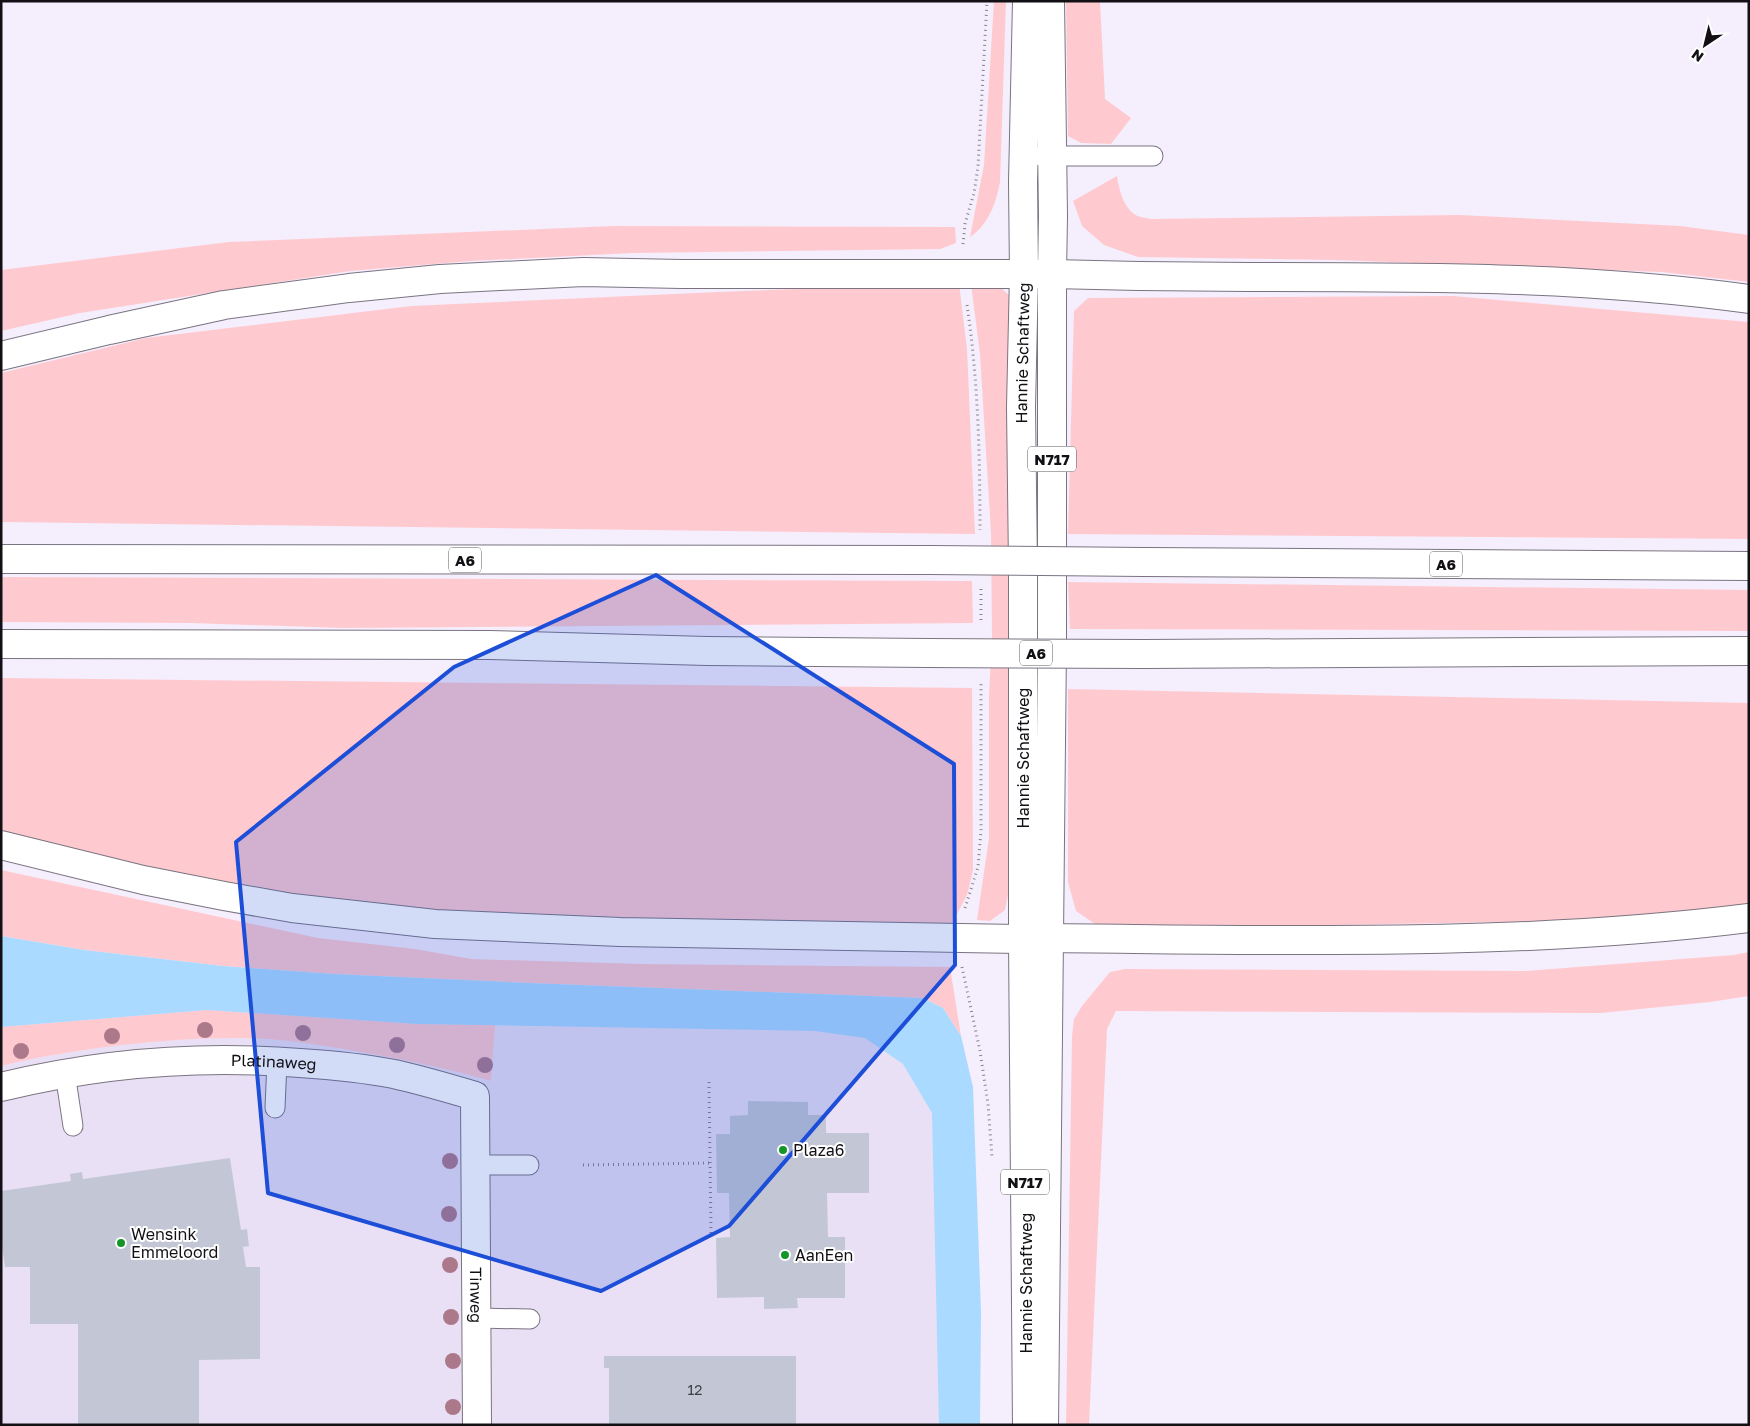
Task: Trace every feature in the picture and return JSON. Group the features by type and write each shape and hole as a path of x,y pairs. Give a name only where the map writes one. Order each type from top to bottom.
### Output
{"main road":[{"name":"Hannie Schaftweg","path":"1027,1 1021,408 1023,567 1036,939 1044,1425"},
{"name":"Hannie Schaftweg","path":"1027,1425 1036,939 1052,644 1052,156 1050,1"},
{"path":"1,356 224,305 349,288 440,279 583,272 682,274 1052,274 1238,277 1404,276 1546,280 1687,291 1749,299"},
{"name":"A6","path":"1,559 929,560 1749,566"},
{"name":"A6","path":"1,644 480,645 707,651 1144,654 1749,651"},
{"path":"1,845 143,880 253,901 360,917 435,924 620,932 1036,939 1367,940 1562,935 1680,927 1749,918"},
{"name":"Platinaweg","path":"1,1087 104,1067 194,1060 277,1061 329,1065 394,1074 475,1096 475,1165"},
{"name":"Tinweg","path":"475,1165 477,1425"}],"lane":[{"path":"1024,156 1153,156"},
{"path":"275,1108 277,1061"},
{"path":"65,1074 72,1126"},
{"path":"475,1165 529,1165"},
{"path":"476,1318 530,1319"}],"path":[{"path":"963,239 978,167 987,1"},
{"path":"967,302 974,352 980,456 980,534"},
{"path":"980,583 981,632"},
{"path":"963,916 978,867 980,844 981,682"},
{"path":"962,962 966,992 980,1051 989,1112 992,1166"},
{"path":"709,1082 711,1234"},
{"path":"583,1165 710,1163"}],"highlighted area":[{"path":"656,575 954,764 955,965 729,1226 601,1291 268,1193 236,842 454,667"}],"shaded area":[{"path":"994,1 1006,1 1000,182 991,212 977,232 970,237 984,165"},
{"path":"1066,1 1100,1 1105,99 1131,118 1111,144 1081,143 1068,136"},
{"path":"1117,176 1122,197 1130,211 1138,216 1151,219 1459,215 1680,226 1749,235 1749,282 1662,272 1336,260 1138,257 1104,245 1082,226 1073,201"},
{"path":"613,226 955,227 956,243 940,249 633,253 471,261 350,271 80,313 1,331 1,270 229,242"},
{"path":"994,282 1009,295 1013,312 1012,876 1005,910 990,921 977,920 989,838 989,696 992,636 991,533 980,354 971,284"},
{"path":"959,283 967,349 975,534 1,522 1,373 146,338 411,306"},
{"path":"1453,296 1749,322 1749,539 1068,534 1074,311 1088,298"},
{"path":"1,577 972,581 973,623 343,628 191,623 1,622"},
{"path":"1068,582 1749,590 1749,631 1070,629"},
{"path":"1,678 972,688 973,870 967,895 950,927 568,927 225,887 1,830"},
{"path":"1068,689 1749,703 1749,903 1701,911 1553,921 1129,929 1098,926 1076,911 1068,882"},
{"path":"1,870 318,938 415,949 471,959 642,964 950,967 961,1036 943,1008 923,998 334,974 223,966 84,950 1,936"},
{"path":"1749,952 1749,996 1710,1002 1601,1013 1116,1011 1107,1029 1089,1425 1066,1425 1072,1036 1074,1019 1082,1006 1110,972 1125,969 1526,971 1734,955"},
{"path":"1,963 903,1026 943,1083 947,1425 1,1425"},
{"path":"207,1010 418,1024 495,1025 491,1081 441,1068 333,1047 301,1042 250,1038 194,1039 121,1045 31,1059 1,1066 1,1027"}],"water":[{"path":"1,936 84,950 223,966 334,974 923,998 943,1008 961,1036 973,1087 981,1312 980,1425 939,1425 932,1113 903,1064 865,1038 815,1031 418,1024 207,1010 1,1027"}],"building":[{"path":"748,1101 808,1102 808,1115 826,1115 826,1133 869,1133 869,1193 827,1193 828,1237 845,1237 845,1298 797,1298 798,1308 764,1309 764,1297 717,1298 716,1238 730,1237 729,1193 717,1193 716,1134 730,1134 730,1116 748,1115"},
{"path":"230,1158 241,1230 247,1229 249,1246 243,1247 246,1267 260,1267 260,1359 199,1360 199,1425 78,1425 78,1324 30,1324 30,1267 5,1267 1,1238 1,1191 71,1181 70,1174 82,1172 83,1179"},
{"path":"604,1356 796,1356 796,1425 609,1425 609,1368 604,1368"}],"place":[{"name":"Plaza6","path":"783,1150"},
{"name":"Wensink Emmeloord","path":"121,1243"},
{"name":"AanEen","path":"785,1255"}]}
